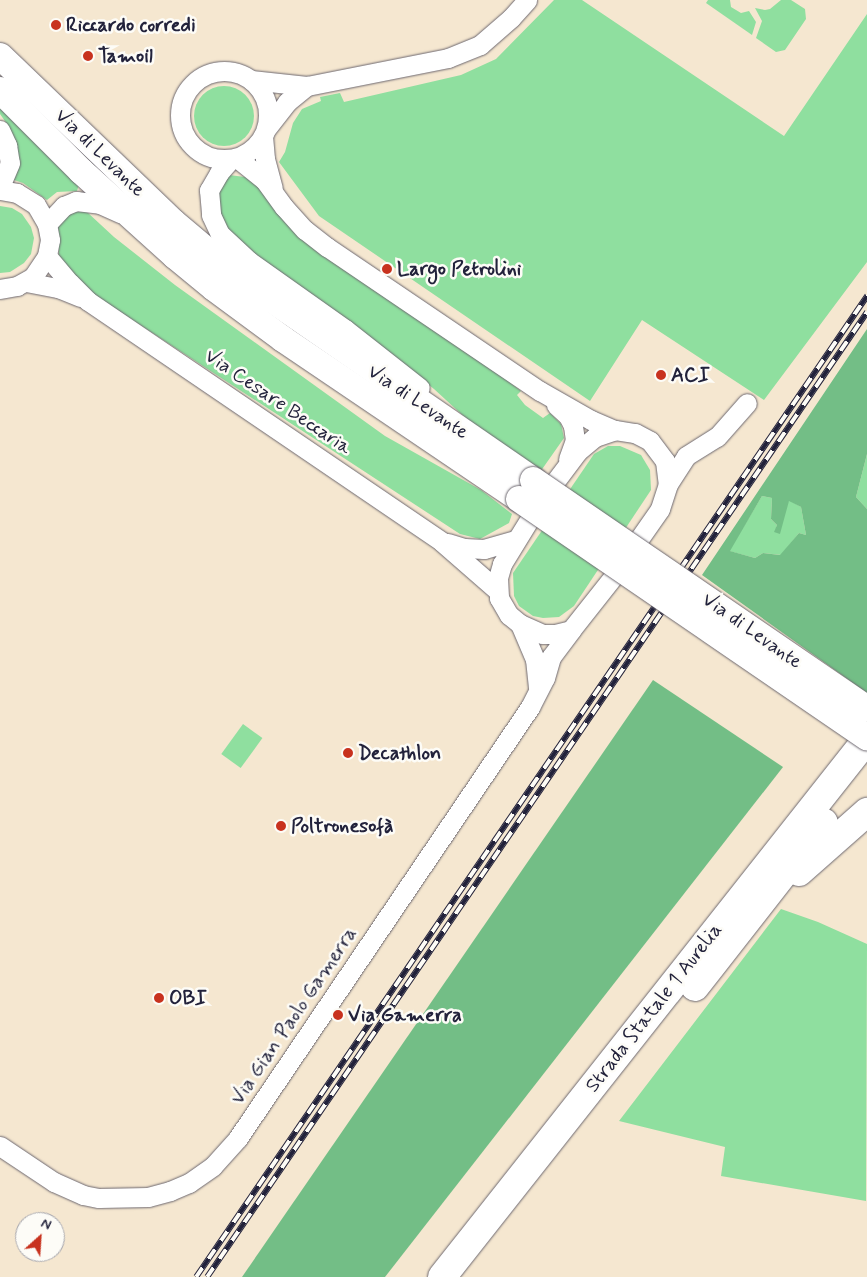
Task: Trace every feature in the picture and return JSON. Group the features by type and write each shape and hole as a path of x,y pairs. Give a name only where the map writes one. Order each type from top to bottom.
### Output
{"highway":[{"name":"Strada Statale 1 Aurelia","path":"442,1277 867,738"},
{"name":"Strada Statale 1 Aurelia","path":"466,1277 867,768"},
{"path":"760,905 867,812"}],"main road":[{"name":"Via di Levante","path":"0,56 99,153 207,252 266,298 468,436 536,497 867,738"},
{"name":"Via di Levante","path":"0,90 81,171 175,256 283,339 536,497 867,709"}],"street":[{"path":"527,0 511,18 480,45 448,58 307,86 251,80 230,71 206,75 188,89 180,106 182,130 191,146 207,156 219,160 234,159 252,168 274,191 284,207 306,230 327,247 540,391 591,420 615,430 636,432 650,441 665,461 668,484"},
{"path":"251,80 265,99 268,114 265,132 265,158 274,191"},
{"path":"307,86 287,102 254,148 234,159 219,173 209,190 211,216 220,234 249,261 345,329 439,404 468,436"},
{"path":"0,130 8,145 10,163 0,188 17,193 36,205 47,224 50,240 47,256 39,270 26,282 0,289"},
{"path":"47,224 64,206 82,201 100,204 139,224"},
{"name":"Via Cesare Beccaria","path":"47,256 88,301 442,542 497,590"},
{"name":"Via Cesare Beccaria","path":"26,282 58,288 88,301"},
{"path":"540,391 568,416 573,426 575,440 566,465"},
{"path":"630,552 660,509 668,484 686,456 717,437 748,403"},
{"path":"571,630 550,635 532,631 509,615 497,590 502,564 536,497 587,442 615,430"},
{"path":"660,453 686,456"},
{"name":"Via Cesare Beccaria","path":"442,542 464,548 484,549 515,540"},
{"name":"Via Gian Paolo Gamerra","path":"0,1146 54,1182 83,1195 106,1199 148,1197 170,1191 189,1183 213,1166 238,1138 502,749 538,692 545,678 551,657 613,577"},
{"path":"520,624 535,659 538,692"}],"green space":[{"path":"554,0 582,0 784,136 867,14 867,262 764,400 642,320 590,401 319,216 279,162 285,152 293,123 302,109 321,101 320,97 340,93 344,102 461,75 496,59"},
{"path":"708,0 730,0 731,7 741,13 749,11 756,22 752,35 706,3"},
{"path":"781,0 791,0 805,9 806,19 785,50 776,52 756,38 762,21 755,8 770,9"},
{"path":"224,86 241,91 249,99 254,116 249,133 241,141 224,146 207,141 199,133 194,116 199,99 207,91"},
{"path":"0,105 79,184 77,191 57,192 47,200 23,183 14,180 16,148 7,124 0,114"},
{"path":"229,175 245,177 521,391 517,395 525,405 543,418 550,413 561,424 564,438 538,475 494,444 434,389 377,344 259,262 219,224 216,183"},
{"path":"0,206 12,208 22,214 31,227 34,238 31,254 24,263 10,272 0,273"},
{"path":"74,211 87,212 114,237 175,285 385,436 481,490 512,514 509,523 480,539 460,534 99,298 59,267 58,225 61,220"},
{"path":"867,329 867,454 856,497 867,509 867,693 702,575","holes":["762,496 772,498 771,519 777,525 774,532 780,534 789,501 801,507 806,535 799,533 780,555 763,553 755,558 730,551"]},
{"path":"608,446 620,446 641,455 650,470 651,490 574,606 559,617 543,618 533,616 519,606 514,596 513,573 594,454"},
{"path":"867,454 867,509 856,497"},
{"path":"762,496 772,498 771,519 777,525 775,532 789,500 801,507 806,535 799,533 781,555 763,553 755,558 729,551"},
{"path":"653,680 783,767 385,1277 242,1277"},
{"path":"243,724 262,738 241,768 221,754"},
{"path":"781,909 818,922 867,944 866,1201 721,1176 725,1147 619,1121"}],"railway":[{"path":"196,1277 867,296"},
{"path":"207,1277 867,312"}],"place":[{"name":"Riccardo corredi","path":"56,25"},
{"name":"Tamoil","path":"88,56"},
{"name":"Largo Petrolini","path":"387,269"},
{"name":"ACI","path":"661,375"},
{"name":"Decathlon","path":"348,753"},
{"name":"Poltronesofà","path":"281,826"},
{"name":"OBI","path":"159,998"},
{"name":"Via Gamerra","path":"338,1015"}]}
